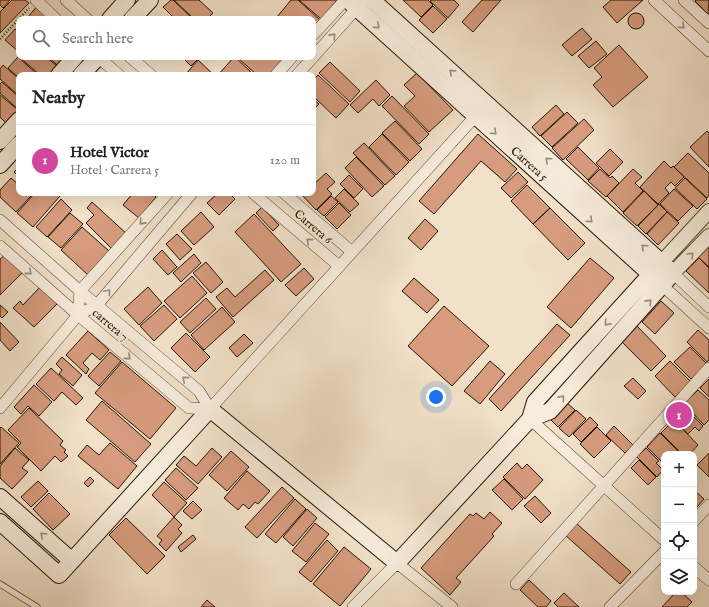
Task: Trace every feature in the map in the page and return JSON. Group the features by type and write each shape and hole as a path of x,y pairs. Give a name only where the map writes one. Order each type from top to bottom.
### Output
{"main road":[{"path":"113,16 127,0"},
{"path":"135,16 150,0"},
{"name":"Carrera 5","path":"372,0 481,110 663,286"},
{"name":"Carrera 5","path":"354,2 673,273"},
{"path":"62,72 73,60"},
{"path":"84,72 95,60"},
{"path":"0,141 16,123"},
{"path":"0,165 16,147"},
{"path":"0,522 59,575 210,408 397,563 530,419 535,402 661,263"},
{"path":"530,419 550,412 673,273"},
{"path":"0,496 72,561"}],"street":[{"path":"36,0 53,16"},
{"path":"66,0 84,16"},
{"path":"654,0 709,51"},
{"path":"684,0 709,23"},
{"path":"316,32 354,2"},
{"path":"316,51 354,2"},
{"path":"102,60 116,72"},
{"path":"134,60 148,72"},
{"path":"279,72 289,60"},
{"path":"299,72 309,60"},
{"path":"0,220 80,291 199,391 210,408 481,110"},
{"path":"78,315 80,291 165,196"},
{"path":"0,408 78,315 97,305 189,196"},
{"name":"Carrera 6","path":"257,196 339,266"},
{"path":"287,196 352,252"},
{"path":"661,263 709,211"},
{"path":"673,273 709,236"},
{"name":"carrera 7","path":"0,246 78,315 189,408 210,408"},
{"name":"Carrera 5","path":"673,273 709,307"},
{"name":"Carrera 5","path":"663,286 709,328"},
{"path":"516,584 709,368"},
{"path":"530,419 661,537"},
{"path":"697,518 709,505"},
{"path":"610,607 661,555"},
{"path":"353,607 397,563 452,607"},
{"path":"697,570 709,580"}],"lane":[{"path":"0,584 37,607"}],"path":[{"path":"21,16 36,0"},
{"path":"0,39 16,22"}],"building":[{"path":"0,0 10,0 3,8 0,5"},
{"path":"12,0 25,0 29,3 0,33 0,12"},
{"path":"173,0 190,16 172,16 163,7"},
{"path":"174,0 199,0 213,13 210,16 191,16"},
{"path":"291,0 298,0 316,16 278,16"},
{"path":"299,0 337,0 321,19"},
{"path":"403,0 428,0 433,5 421,17"},
{"path":"454,0 459,5 448,18 430,1"},
{"path":"482,0 501,0 473,32 462,22"},
{"path":"611,0 643,0 617,23 603,7"},
{"path":"709,0 708,14 695,1"},
{"path":"38,5 50,16 29,16"},
{"path":"433,6 447,19 433,33 419,20"},
{"path":"636,13 643,18 644,21 639,28 636,29 629,24 628,21 633,14"},
{"path":"316,16 320,20 316,25"},
{"path":"582,28 592,39 572,56 562,45"},
{"path":"15,29 16,30 16,49 5,40"},
{"path":"596,41 607,54 589,68 578,56"},
{"path":"619,45 648,77 613,107 593,85 602,77 594,68"},
{"path":"16,59 21,60 35,72 16,72 16,75 8,68"},
{"path":"22,60 50,60 57,66 52,72 36,72"},
{"path":"51,60 62,60 57,65"},
{"path":"185,60 197,60 191,66"},
{"path":"198,60 211,72 188,72"},
{"path":"231,60 238,60 251,72 221,72"},
{"path":"240,60 283,61 273,72 254,72"},
{"path":"330,62 360,91 350,102 319,73"},
{"path":"3,65 16,76 16,93 0,79 0,69"},
{"path":"417,73 453,110 429,132 404,106 415,96 404,85"},
{"path":"318,75 349,104 336,118 316,99 316,77"},
{"path":"376,80 390,95 379,106 373,99 358,113 350,105"},
{"path":"2,82 16,94 16,107 0,93 0,84"},
{"path":"0,95 16,108 16,112 6,123 0,117"},
{"path":"392,96 429,134 419,144 382,106"},
{"path":"556,105 564,114 540,136 532,127"},
{"path":"567,112 578,123 552,147 541,136"},
{"path":"584,119 594,130 563,160 552,148"},
{"path":"395,121 422,149 410,161 382,133"},
{"path":"707,131 709,133 709,167 690,147"},
{"path":"382,134 409,162 396,175 369,147"},
{"path":"478,134 517,169 505,182 481,161 434,214 419,201"},
{"path":"364,143 395,176 385,185 353,153"},
{"path":"578,147 599,168 588,180 566,159"},
{"path":"610,149 623,162 609,176 596,163"},
{"path":"688,153 709,173 709,195 707,198 674,167"},
{"path":"356,157 384,186 372,197 345,168"},
{"path":"664,161 671,168 673,166 684,177 675,186 671,182 665,188 669,193 658,204 640,187"},
{"path":"600,169 610,178 612,176 619,183 606,197 588,181"},
{"path":"633,169 642,177 635,183 643,191 623,212 607,196"},
{"path":"518,172 528,182 511,198 501,188"},
{"path":"326,173 335,182 327,189 332,194 316,210 303,196 316,196 316,182"},
{"path":"349,175 363,189 354,198 340,184"},
{"path":"11,178 16,182 16,196 31,196 16,212 0,197 0,190"},
{"path":"685,178 707,199 697,209 675,188"},
{"path":"527,185 550,208 533,224 511,201"},
{"path":"344,189 359,204 350,212 335,198"},
{"path":"674,189 693,206 678,221 660,204"},
{"path":"644,191 658,205 637,226 623,213"},
{"path":"32,196 60,196 33,227 17,213"},
{"path":"130,196 156,197 139,218 123,205"},
{"path":"215,196 232,196 235,199 219,215 207,203"},
{"path":"331,196 338,202 324,216 317,210"},
{"path":"61,199 72,210 47,237 36,227"},
{"path":"92,202 128,235 113,250 86,223 94,215 87,208"},
{"path":"339,203 351,215 337,229 325,217"},
{"path":"659,204 667,212 646,234 638,226"},
{"path":"262,207 279,225 273,231 256,213"},
{"path":"550,208 585,243 568,260 533,224"},
{"path":"201,212 214,227 194,245 181,231"},
{"path":"667,212 679,223 658,245 647,234"},
{"path":"70,213 83,224 61,248 48,237"},
{"path":"254,214 301,264 281,282 235,232"},
{"path":"425,219 438,231 421,250 408,238"},
{"path":"82,227 109,251 88,275 61,250"},
{"path":"177,234 192,249 180,260 166,244"},
{"path":"708,247 709,248 709,267 698,257"},
{"path":"162,250 177,267 168,275 153,259"},
{"path":"194,254 201,263 181,282 173,273"},
{"path":"5,255 23,272 0,295 0,259"},
{"path":"590,258 614,278 571,328 547,307"},
{"path":"699,258 709,268 709,293 686,271"},
{"path":"206,262 223,282 211,293 193,273"},
{"path":"304,268 314,279 296,296 285,285"},
{"path":"265,270 274,280 233,317 216,297 227,288 235,297"},
{"path":"192,276 207,293 180,318 164,301"},
{"path":"414,278 439,300 427,313 402,291"},
{"path":"40,287 57,304 34,327 13,308 20,301 23,305"},
{"path":"148,287 162,303 139,325 124,309"},
{"path":"206,298 216,309 190,333 180,322"},
{"path":"661,301 674,313 655,334 642,322"},
{"path":"0,305 8,312 2,318 0,316"},
{"path":"164,305 177,319 154,341 140,326"},
{"path":"444,306 489,346 452,386 408,346"},
{"path":"222,307 235,322 204,350 191,335"},
{"path":"0,322 19,342 10,351 0,340"},
{"path":"557,324 570,335 501,411 489,399"},
{"path":"637,326 666,356 651,371 621,341"},
{"path":"698,330 709,340 709,360 707,362 687,342"},
{"path":"88,331 109,350 100,360 92,353 83,363 89,369 86,374 66,355"},
{"path":"186,333 210,357 195,372 171,348"},
{"path":"244,334 253,343 237,357 229,348"},
{"path":"690,347 707,364 691,379 674,362"},
{"path":"110,352 121,361 99,386 88,376"},
{"path":"62,357 82,375 73,386 59,374 62,370 56,364"},
{"path":"490,361 505,374 480,404 464,391"},
{"path":"670,361 691,382 675,397 655,376"},
{"path":"122,362 176,408 150,439 95,393"},
{"path":"51,368 83,398 76,405 62,392 54,401 36,384"},
{"path":"633,378 646,391 638,399 624,386"},
{"path":"709,379 709,397 700,388"},
{"path":"34,385 52,402 39,416 28,406 21,414 14,407"},
{"path":"698,390 709,400 709,420 704,425 684,404"},
{"path":"102,401 151,444 135,462 86,420"},
{"path":"566,402 575,410 558,427 550,419"},
{"path":"684,407 703,426 699,431 695,427 688,434 672,418"},
{"path":"29,408 63,441 60,445 66,450 64,452 68,456 61,462 55,456 41,471 17,447 21,443 8,430"},
{"path":"576,410 586,419 569,437 559,428"},
{"path":"590,417 598,425 581,442 573,434"},
{"path":"674,420 698,445 693,451 679,451 661,433"},
{"path":"614,426 633,445 625,453 606,435"},
{"path":"1,427 19,443 0,464 0,428"},
{"path":"597,427 611,441 594,458 580,444"},
{"path":"660,433 678,451 661,451 661,461 647,447"},
{"path":"110,443 137,466 118,489 78,456 87,445 99,455"},
{"path":"15,448 29,460 22,468 28,472 12,489 0,478 0,466"},
{"path":"212,448 222,457 198,484 176,465 184,456 196,466"},
{"path":"646,448 659,461 656,463 661,468 661,472 657,477 637,457"},
{"path":"231,451 249,467 227,491 209,475"},
{"path":"709,453 709,477 697,465"},
{"path":"639,460 656,477 648,485 631,468"},
{"path":"517,463 522,469 527,464 543,480 525,499 503,477"},
{"path":"176,468 198,488 186,500 165,480"},
{"path":"247,471 270,491 258,504 255,502 249,509 243,504 238,510 224,498"},
{"path":"90,477 94,481 88,487 84,483"},
{"path":"504,479 523,499 512,510 492,490"},
{"path":"38,481 48,491 31,507 21,497"},
{"path":"164,482 187,503 174,517 152,495"},
{"path":"282,487 294,498 257,538 245,527"},
{"path":"49,493 70,514 53,530 33,509"},
{"path":"697,493 704,499 697,507"},
{"path":"535,496 551,513 541,523 524,506"},
{"path":"295,499 306,509 276,543 265,534"},
{"path":"193,501 202,510 192,519 183,511"},
{"path":"307,509 317,518 293,546 283,537"},
{"path":"490,512 502,523 492,534 494,536 456,578 461,582 450,595 421,568 470,514 473,516 476,513 484,519"},
{"path":"174,517 182,525 178,529 182,533 166,551 159,544 162,540 157,536"},
{"path":"126,518 165,556 147,574 109,535"},
{"path":"315,523 329,534 306,562 292,551"},
{"path":"576,523 631,572 620,584 565,535"},
{"path":"193,535 196,539 181,552 178,547"},
{"path":"327,540 338,551 311,582 299,572"},
{"path":"344,547 371,569 340,606 313,584"},
{"path":"529,580 551,601 546,607 538,607 520,590"},
{"path":"564,593 579,607 558,607 554,603"},
{"path":"673,595 684,595 692,602 687,607 662,607"},
{"path":"207,600 215,607 201,607"}],"place":[{"name":"Hotel Victor","path":"679,415"}]}
